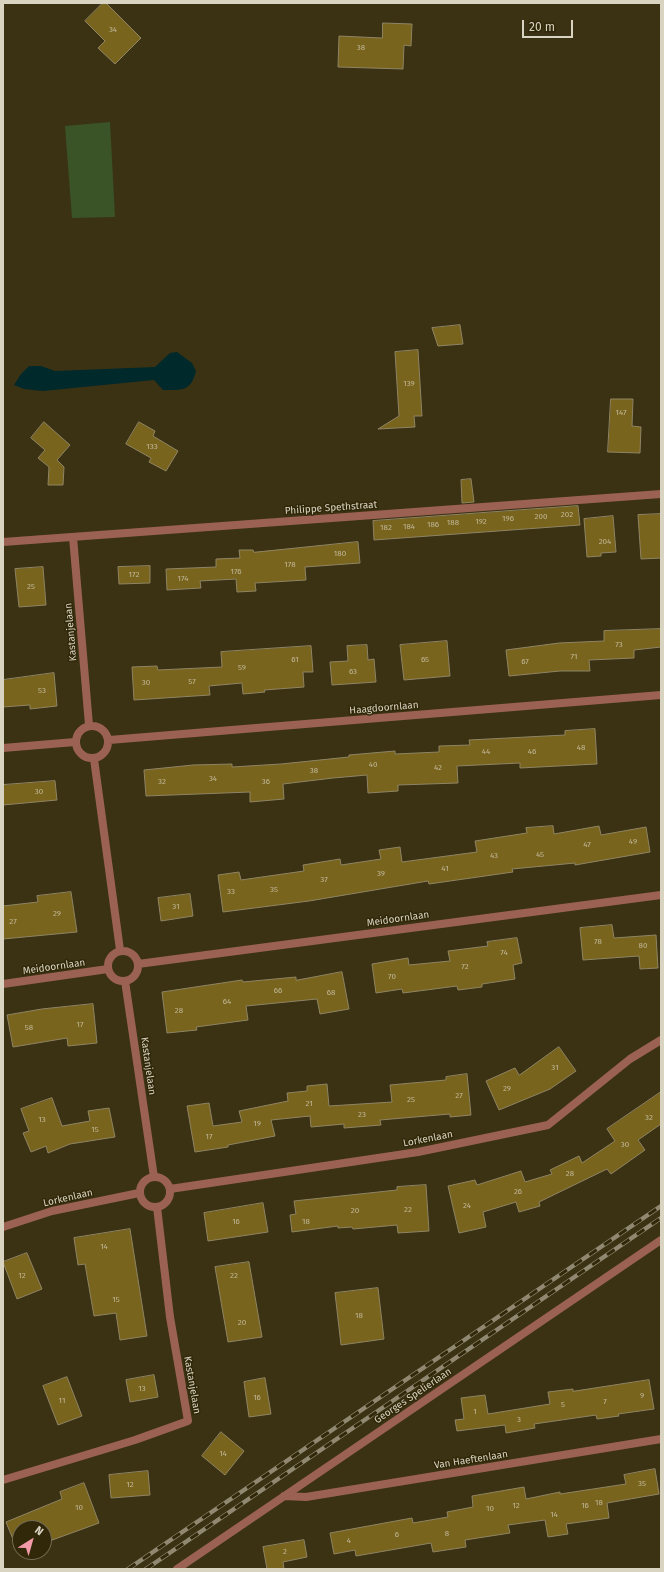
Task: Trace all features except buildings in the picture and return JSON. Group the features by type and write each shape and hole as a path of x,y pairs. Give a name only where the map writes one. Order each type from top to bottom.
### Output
{"street":[{"name":"Philippe Spethstraat","path":"3,542 661,494"},
{"name":"Kastanjelaan","path":"73,536 89,725"},
{"name":"Haagdoornlaan","path":"109,740 661,695"},
{"path":"89,725 103,729 109,740 106,753 94,759 82,756 75,742 78,731 89,725"},
{"path":"3,748 75,742"},
{"path":"94,759 120,950"},
{"name":"Meidoornlaan","path":"138,964 661,895"},
{"path":"120,950 132,953 138,964 135,976 125,981 114,977 108,969 110,957 120,950"},
{"name":"Meidoornlaan","path":"3,984 108,969"},
{"name":"Kastanjelaan","path":"125,981 154,1177"},
{"name":"Lorkenlaan","path":"170,1189 418,1152 548,1125 630,1059 661,1040"},
{"path":"154,1177 165,1180 170,1189 167,1202 157,1207 146,1204 139,1193 144,1180 154,1177"},
{"name":"Lorkenlaan","path":"3,1227 52,1211 139,1193"},
{"name":"Kastanjelaan","path":"3,1480 136,1440 188,1421 170,1317 157,1207"},
{"name":"Georges Spelierlaan","path":"177,1569 661,1240"},
{"name":"Van Haeftenlaan","path":"284,1496 306,1497 661,1439"}],"green space":[{"path":"110,122 115,217 72,218 65,126"}],"water":[{"path":"177,352 192,363 196,371 191,383 180,390 163,390 154,380 43,391 24,389 14,385 21,374 29,366 41,366 55,371 155,367 170,353"}],"railway":[{"path":"128,1569 661,1206"},
{"path":"146,1569 661,1218"}]}
